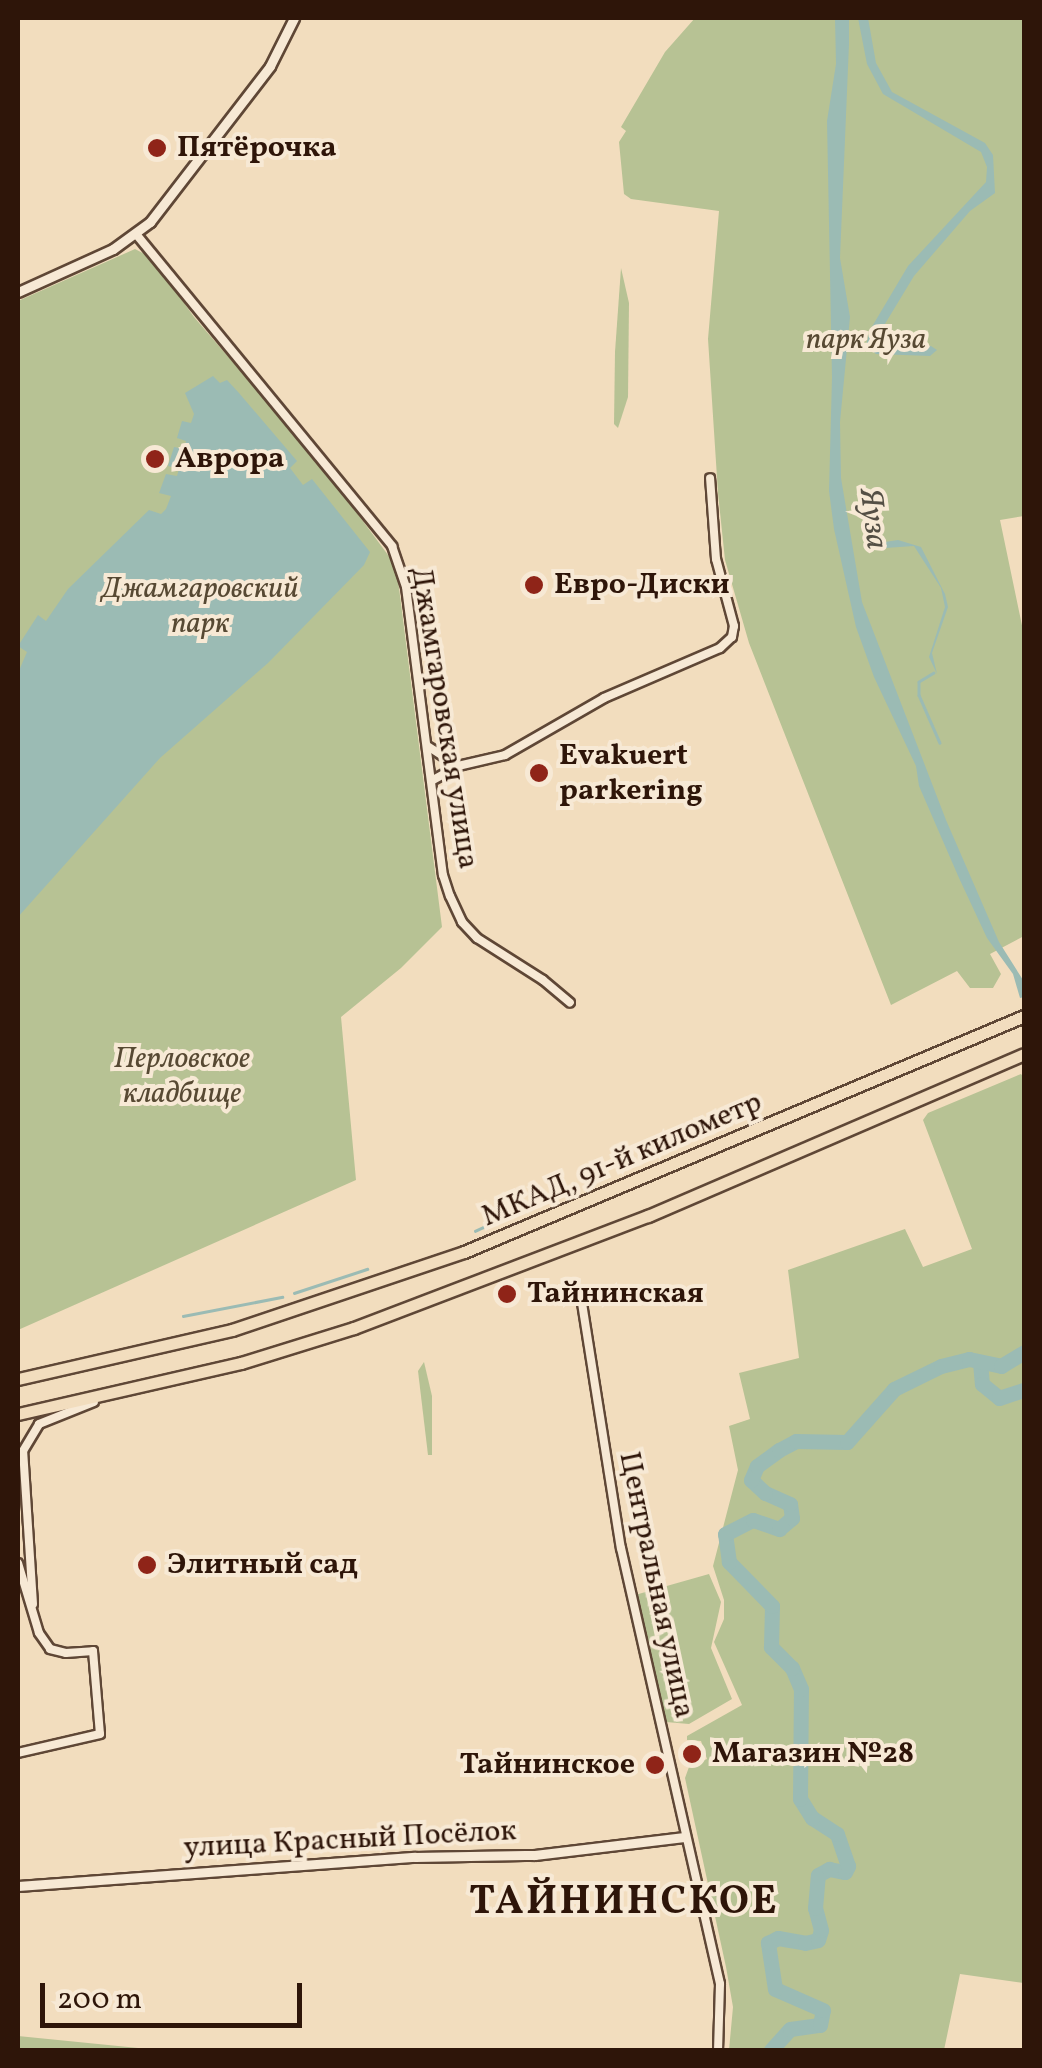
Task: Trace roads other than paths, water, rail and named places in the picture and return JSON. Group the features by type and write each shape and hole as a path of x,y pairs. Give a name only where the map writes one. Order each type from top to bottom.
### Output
{"highway":[{"name":"МКАД, 91-й километр","path":"18,1379 232,1330 464,1252 1024,1016"},
{"name":"МКАД, 91-й километр","path":"18,1414 241,1363 498,1276 1022,1055"}],"street":[{"path":"18,292 136,234 150,222 270,66 294,18"},
{"name":"Джамгаровская улица","path":"136,234 392,546 406,587 444,875 462,922 476,938 561,992 570,1003"},
{"path":"433,780 458,766 505,756 604,698 720,648 732,637 734,626 716,559 710,478"},
{"path":"429,746 458,766"},
{"name":"Центральная улица","path":"582,1303 621,1548 720,1984 718,2050"},
{"path":"32,1614 34,1571 22,1466 28,1436 55,1415 110,1396"},
{"path":"18,1563 32,1614 50,1649 66,1653 94,1651 100,1734 18,1753"},
{"name":"улица Красный Посёлок","path":"18,1886 415,1857 567,1853 684,1837"}],"water":[{"path":"835,18 849,18 840,258 850,317 840,422 841,478 862,602 946,820 999,942 1023,980 1024,997 1020,998 1013,974 987,938 959,878 919,786 916,766 874,677 856,627 834,529 829,491 832,377 827,121 836,64"},
{"path":"858,18 868,18 876,63 892,92 985,143 993,155 995,193 970,211 914,276 874,342 885,349 931,346 937,350 930,356 876,354 866,345 870,330 908,266 986,182 987,167 981,152 883,94 867,64"},
{"path":"213,376 220,383 227,380 239,393 297,461 290,468 303,485 312,479 370,552 364,565 268,663 160,758 18,917 18,673 27,652 18,646 38,615 46,621 68,589 149,510 161,514 166,509 171,496 159,493 166,474 177,476 179,469 168,466 174,447 184,449 186,441 177,438 182,421 191,423 194,414 185,393"},
{"path":"898,540 921,547 945,594 948,607 932,653 937,674 929,657 945,607 941,588 914,546 871,549 871,544"}],"waterway":[{"path":"934,673 919,682 919,695 940,743"},
{"path":"475,1231 533,1204"},
{"path":"294,1293 367,1269"},
{"path":"183,1316 282,1297"},
{"name":"Яуза","path":"771,2050 790,2029 820,2025 823,2010 775,1989 768,1943 778,1938 805,1943 818,1940 818,1875 829,1869 845,1872 848,1866 837,1834 812,1818 800,1799 801,1689 792,1668 771,1647 772,1606 729,1562 725,1534 753,1520 779,1529 792,1518 790,1504 765,1493 751,1480 757,1466 779,1450 796,1441 847,1442 894,1389 941,1366 969,1359 1001,1366 1024,1352"},
{"path":"980,1362 982,1384 999,1398 1024,1390"}],"place":[{"name":"Пятёрочка","path":"157,148"},
{"name":"Аврора","path":"155,459"},
{"name":"Евро-Диски","path":"534,585"},
{"name":"Evakuert parkering","path":"539,773"},
{"name":"Тайнинская","path":"507,1294"},
{"name":"Элитный сад","path":"147,1565"},
{"name":"Магазин №28","path":"692,1754"},
{"name":"Тайнинское","path":"655,1765"}],"district":[{"name":"ТАЙНИНСКОЕ","path":"624,1903"}],"park label":[{"name":"парк Яуза","path":"866,340"},
{"name":"Джамгаровский парк","path":"200,606"},
{"name":"Перловское кладбище","path":"182,1076"}]}
